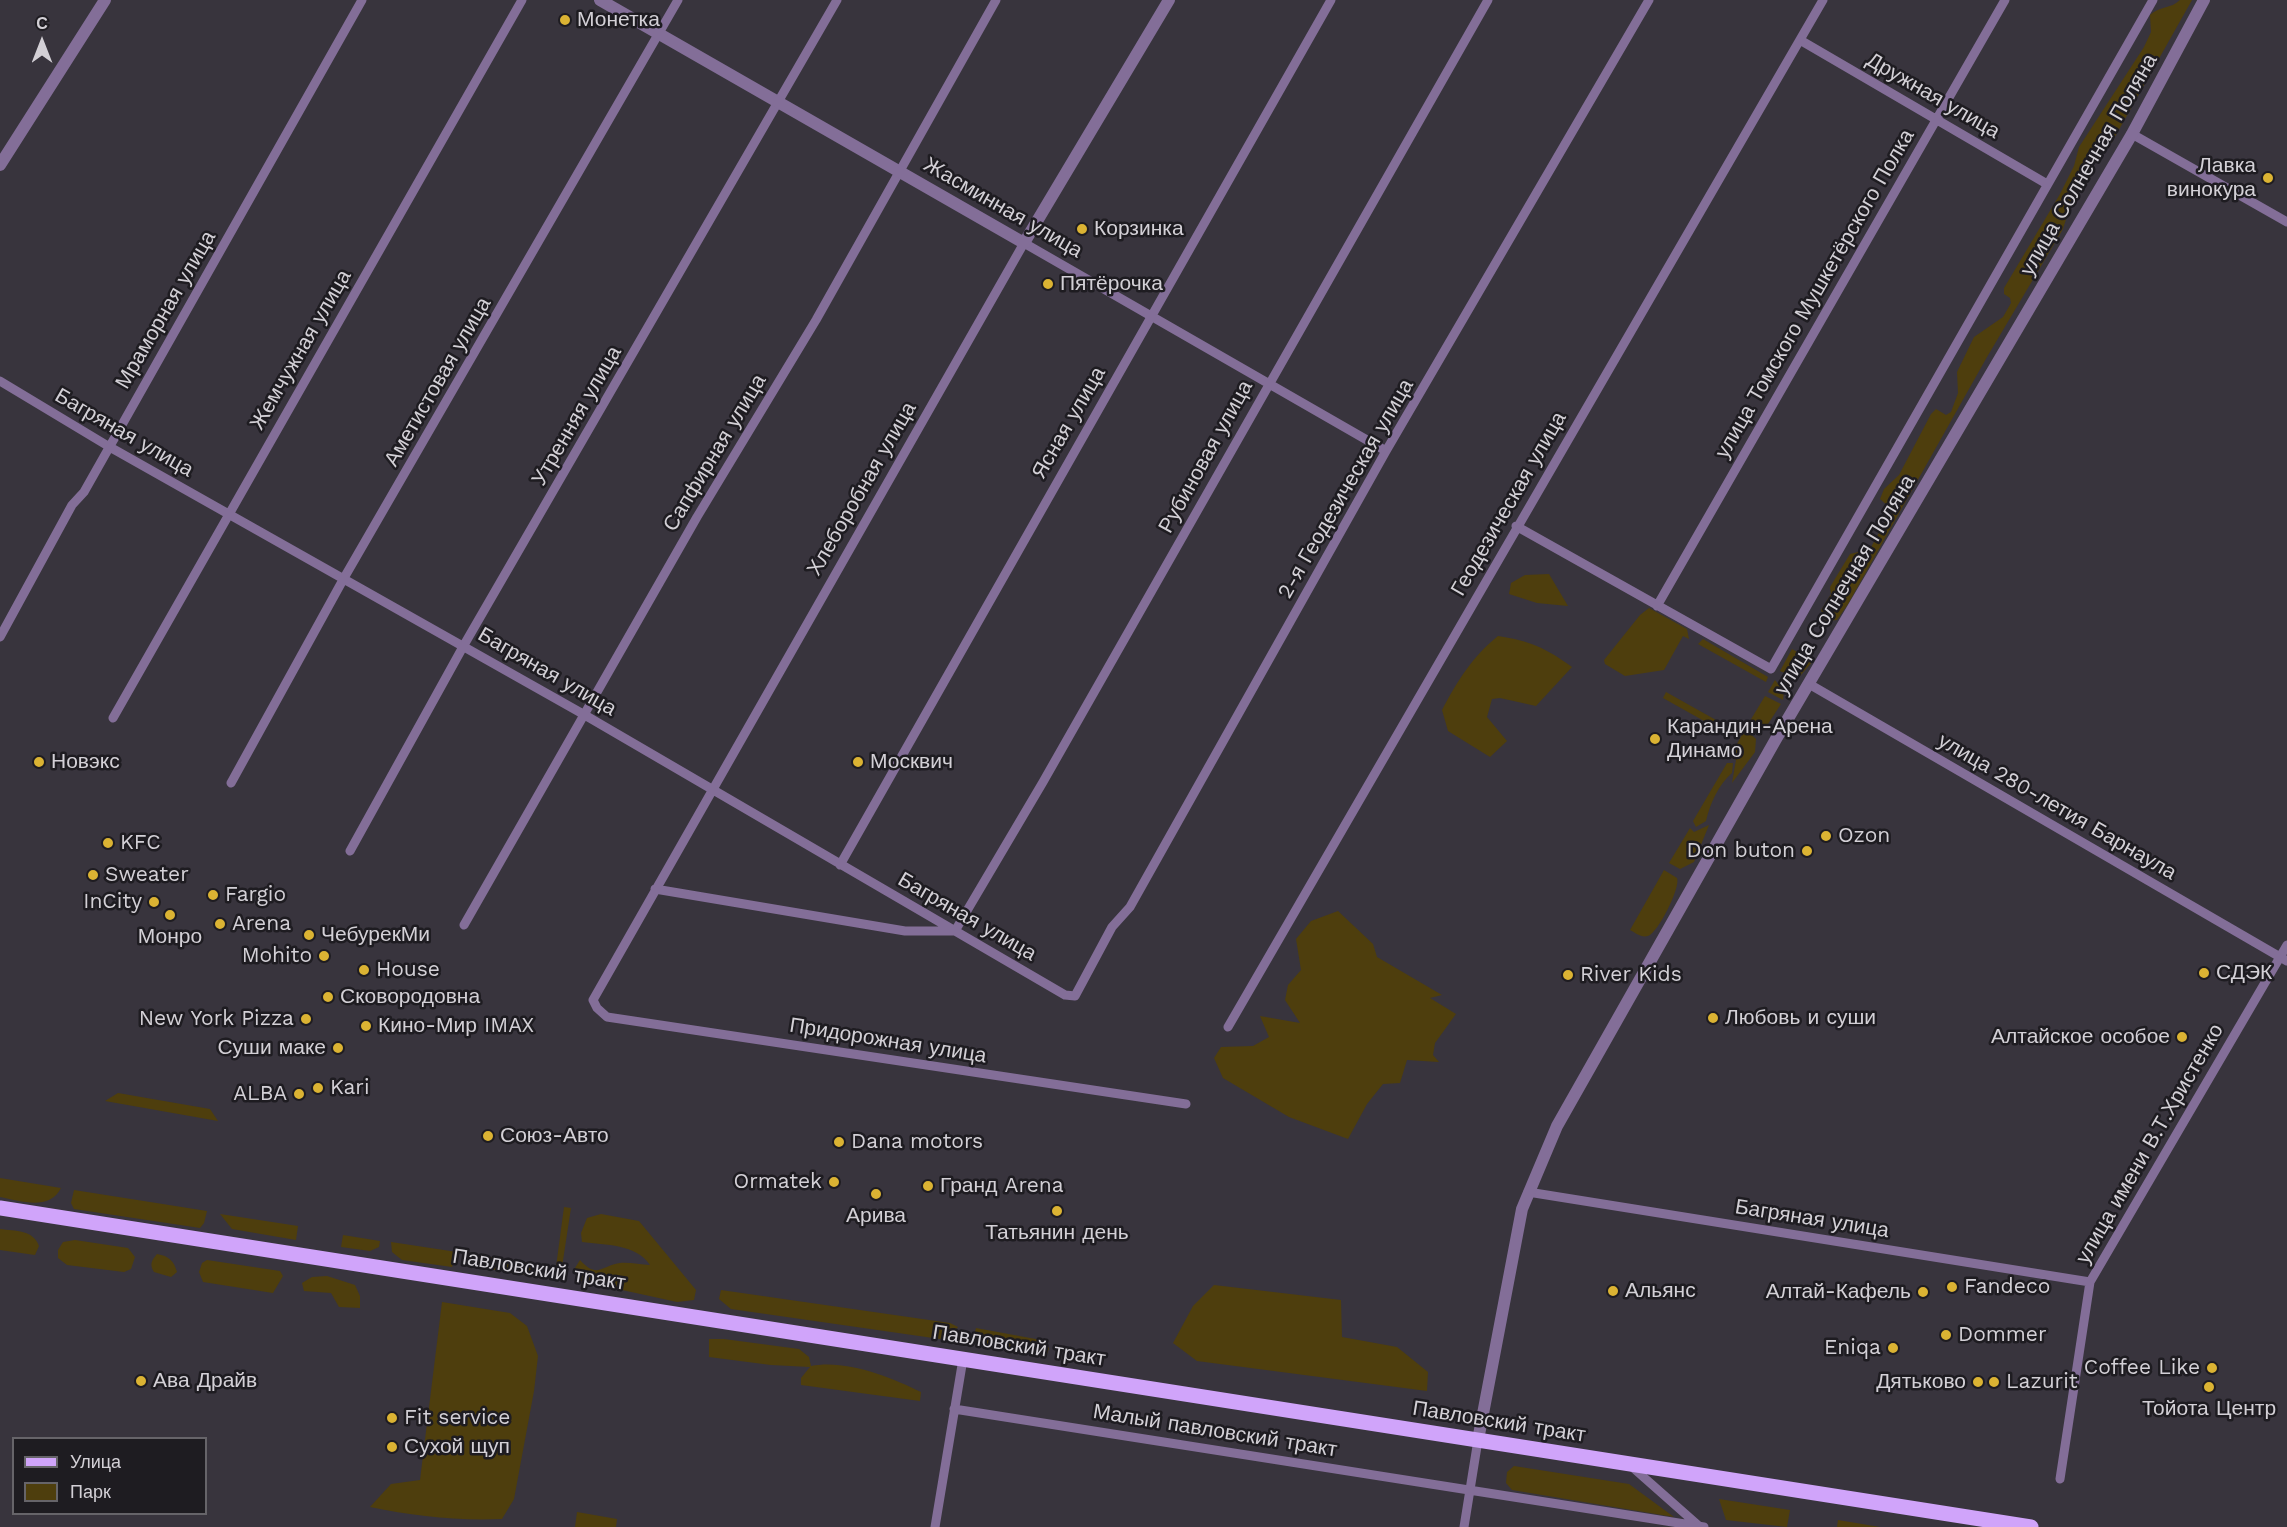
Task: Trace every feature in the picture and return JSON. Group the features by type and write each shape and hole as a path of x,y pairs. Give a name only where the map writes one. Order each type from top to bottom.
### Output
{"main road":[{"name":"Павловский тракт","path":"0,1208 2031,1527"}],"street":[{"path":"0,165 105,0"},
{"name":"Мраморная улица","path":"0,637 72,505 84,492 362,0"},
{"name":"Жемчужная улица","path":"112,718 522,0"},
{"name":"Жасминная улица","path":"600,0 1386,451"},
{"name":"Аметистовая улица","path":"231,783 344,578 678,0"},
{"name":"Утренняя улица","path":"350,851 464,645 837,0"},
{"name":"Сапфирная улица","path":"464,925 583,714 816,320 996,0"},
{"name":"Хлеборобная улица","path":"593,1000 1024,243 1169,0"},
{"name":"Ясная улица","path":"840,865 1331,0"},
{"name":"Рубиновая улица","path":"954,931 1043,782 1488,0"},
{"name":"2-я Геодезическая улица","path":"1075,996 1112,927 1130,907 1386,451 1649,0"},
{"name":"Геодезическая улица","path":"1228,1027 1516,526 1823,0"},
{"name":"улица Томского Мушкетёрского Полка","path":"1657,606 2006,0"},
{"name":"улица Солнечная Поляна","path":"1657,606 1772,669 2153,0"},
{"name":"улица Солнечная Поляна","path":"1478,1440 1513,1246 1528,1192 1566,1107 1809,684 2132,134 2204,0"},
{"name":"Дружная улица","path":"1800,40 2047,184"},
{"path":"2132,134 2287,222"},
{"name":"Багряная улица","path":"0,381 108,447 464,645 1065,995 1075,996"},
{"path":"1516,526 1657,606"},
{"name":"улица 280-летия Барнаула","path":"1809,684 2283,959"},
{"path":"655,888 905,931 954,931"},
{"name":"улица имени В.Т.Христенко","path":"2060,1479 2090,1282 2283,959 2287,945"},
{"name":"Придорожная улица","path":"593,1000 597,1008 607,1017 1186,1104"},
{"name":"Багряная улица","path":"1528,1192 2090,1282"},
{"path":"935,1527 963,1359"},
{"name":"Малый павловский тракт","path":"954,1409 1470,1489"},
{"path":"1464,1527 1478,1440"},
{"path":"1630,1464 1701,1527"},
{"path":"1470,1489 1701,1527"}],"green space":[{"path":"2180,0 2192,0 2112,142 2094,161 2071,203 2063,229 1987,357 1848,604 1837,620 1826,621 1821,610 1831,594 1830,587 1850,554 1870,549 1890,513 1889,507 1880,499 1884,489 1899,475 1931,414 1936,409 1946,415 1951,412 1958,393 1957,372 1974,337 2003,317 2011,303 2010,298 2004,294 2004,288 2060,194 2074,166 2079,147 2144,47 2151,32 2150,15"},
{"path":"1549,574 1568,606 1537,603 1509,594 1511,583 1525,575"},
{"path":"1649,608 1687,629 1689,639 1683,636 1664,670 1625,676 1605,664 1604,660 1640,615"},
{"path":"1498,636 1537,646 1572,667 1536,706 1500,698 1492,699 1487,717 1507,741 1490,757 1448,731 1442,710 1466,670"},
{"path":"1703,639 1768,677 1766,682 1698,644"},
{"path":"1792,649 1813,661 1800,676 1794,677 1780,671"},
{"path":"1775,680 1784,691 1783,700 1768,692"},
{"path":"1666,692 1716,720 1713,726 1663,698"},
{"path":"1765,696 1781,704 1768,724 1758,725 1750,721"},
{"path":"1745,729 1756,739 1755,752 1732,783 1736,760 1730,757"},
{"path":"1727,763 1733,763 1732,773 1715,795 1706,821 1696,827 1693,821"},
{"path":"1709,825 1694,862 1680,869 1669,863 1690,828 1694,832"},
{"path":"1664,870 1677,878 1676,890 1657,927 1648,936 1641,936 1630,930"},
{"path":"1338,911 1373,944 1377,957 1442,995 1430,998 1456,1014 1435,1043 1433,1055 1439,1062 1407,1060 1400,1083 1383,1084 1367,1104 1348,1139 1289,1117 1223,1078 1214,1058 1221,1047 1253,1046 1269,1037 1260,1016 1300,1023 1285,1000 1288,985 1301,970 1296,939 1311,921"},
{"path":"118,1093 210,1109 218,1121 105,1101"},
{"path":"0,1178 61,1188 50,1200 25,1202 0,1197"},
{"path":"74,1190 207,1211 200,1228 74,1209 71,1203"},
{"path":"564,1207 571,1208 560,1280 475,1267 471,1254 556,1267"},
{"path":"220,1214 298,1226 296,1240 232,1229"},
{"path":"601,1214 639,1221 696,1290 694,1300 677,1302 581,1281 575,1268 580,1260 595,1270 620,1263 650,1265 644,1258 629,1249 582,1242 581,1233 587,1218"},
{"path":"0,1229 23,1232 33,1237 39,1246 35,1255 0,1250"},
{"path":"343,1235 380,1241 379,1247 370,1251 341,1247"},
{"path":"75,1240 128,1248 135,1257 131,1269 124,1272 67,1265 58,1258 58,1250 63,1242"},
{"path":"391,1242 457,1252 452,1267 402,1260 392,1252"},
{"path":"157,1254 165,1256 174,1265 177,1272 171,1277 154,1272 152,1262"},
{"path":"207,1260 280,1271 283,1276 273,1293 203,1282 199,1272 202,1263"},
{"path":"327,1276 355,1285 360,1296 360,1308 339,1307 331,1293 304,1291 302,1283 312,1277"},
{"path":"1214,1285 1341,1300 1342,1337 1397,1347 1428,1372 1427,1391 1197,1361 1173,1343 1193,1306"},
{"path":"721,1290 950,1323 958,1327 952,1335 940,1339 731,1309 719,1299"},
{"path":"442,1302 510,1313 527,1326 538,1356 534,1391 514,1499 502,1519 435,1517 370,1507 391,1484 420,1480"},
{"path":"976,1328 1041,1340 1049,1348 1047,1354 1039,1355 978,1343 974,1335"},
{"path":"709,1339 799,1349 809,1357 811,1366 838,1365 882,1375 921,1392 920,1401 801,1385 801,1378 810,1367 771,1365 709,1357"},
{"path":"1514,1466 1629,1484 1674,1517 1512,1490 1506,1483 1507,1472"},
{"path":"1719,1499 1790,1510 1787,1527 1726,1520"},
{"path":"577,1512 617,1519 616,1527 575,1527"},
{"path":"1838,1520 1880,1527 1837,1527"}],"place":[{"name":"Монетка","path":"565,20"},
{"name":"Лавка винокура","path":"2268,178"},
{"name":"Корзинка","path":"1082,229"},
{"name":"Пятёрочка","path":"1048,284"},
{"name":"Карандин-Арена Динамо","path":"1655,739"},
{"name":"Новэкс","path":"39,762"},
{"name":"Москвич","path":"858,762"},
{"name":"Ozon","path":"1826,836"},
{"name":"KFC","path":"108,843"},
{"name":"Don buton","path":"1807,851"},
{"name":"Sweater","path":"93,875"},
{"name":"Fargio","path":"213,895"},
{"name":"InCity","path":"154,902"},
{"name":"Монро","path":"170,915"},
{"name":"Arena","path":"220,924"},
{"name":"ЧебурекМи","path":"309,935"},
{"name":"Mohito","path":"324,956"},
{"name":"House","path":"364,970"},
{"name":"СДЭК","path":"2204,973"},
{"name":"River Kids","path":"1568,975"},
{"name":"Сковородовна","path":"328,997"},
{"name":"Любовь и суши","path":"1713,1018"},
{"name":"New York Pizza","path":"306,1019"},
{"name":"Кино-Мир IMAX","path":"366,1026"},
{"name":"Алтайское особое","path":"2182,1037"},
{"name":"Суши маке","path":"338,1048"},
{"name":"Kari","path":"318,1088"},
{"name":"ALBA","path":"299,1094"},
{"name":"Союз-Авто","path":"488,1136"},
{"name":"Dana motors","path":"839,1142"},
{"name":"Ormatek","path":"834,1182"},
{"name":"Гранд Arena","path":"928,1186"},
{"name":"Арива","path":"876,1194"},
{"name":"Татьянин день","path":"1057,1211"},
{"name":"Fandeco","path":"1952,1287"},
{"name":"Альянс","path":"1613,1291"},
{"name":"Алтай-Кафель","path":"1923,1292"},
{"name":"Dommer","path":"1946,1335"},
{"name":"Eniqa","path":"1893,1348"},
{"name":"Coffee Like","path":"2212,1368"},
{"name":"Ава Драйв","path":"141,1381"},
{"name":"Дятьково","path":"1978,1382"},
{"name":"Lazurit","path":"1994,1382"},
{"name":"Тойота Центр","path":"2209,1387"},
{"name":"Fit service","path":"392,1418"},
{"name":"Сухой щуп","path":"392,1447"}]}
